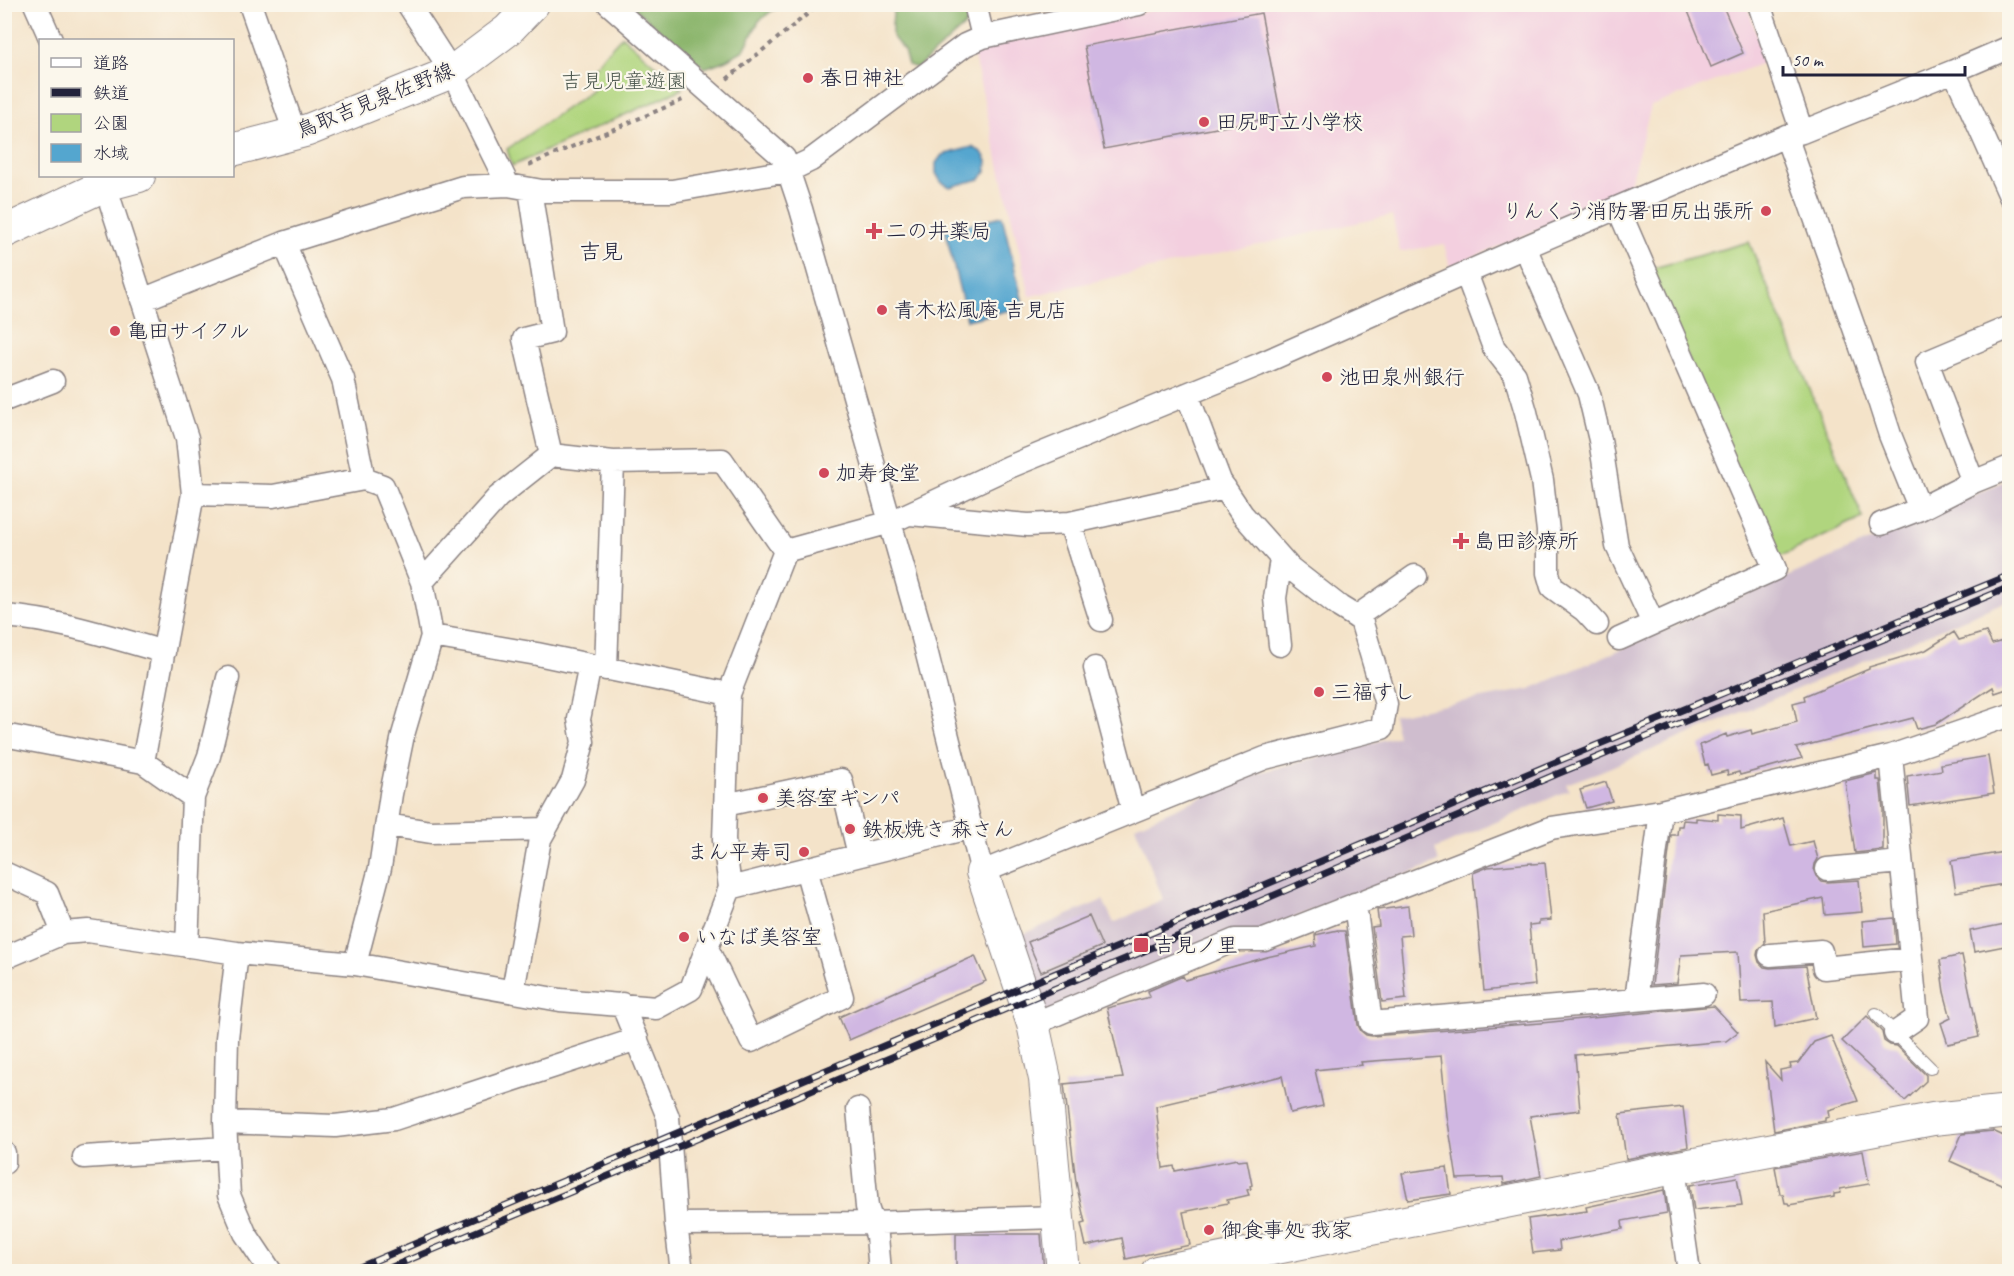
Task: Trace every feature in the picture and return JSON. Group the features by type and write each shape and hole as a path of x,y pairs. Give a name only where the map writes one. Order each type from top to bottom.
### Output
{"street":[{"path":"35,4 51,39"},
{"path":"250,4 296,133"},
{"path":"408,4 452,72 505,180"},
{"name":"鳥取吉見泉佐野線","path":"234,149 308,130 452,72 508,30 533,4"},
{"path":"609,4 784,158 899,518 923,638 982,872 1033,1024 1045,1079 1063,1272"},
{"path":"975,4 983,37"},
{"path":"142,300 284,243 464,187 505,180 542,191 672,191 788,171 811,160 965,45 983,37 1139,4"},
{"path":"1759,4 1794,134 1865,359 1890,435 1920,509"},
{"path":"785,551 899,518 1009,467 1258,365 1525,247 1794,134 2010,47"},
{"path":"1954,71 2010,196"},
{"path":"4,232 103,180 130,177"},
{"path":"103,180 187,438 193,494 143,762"},
{"path":"531,189 552,332 524,339 551,455"},
{"path":"1618,208 1774,569 1619,639"},
{"path":"284,243 343,379 364,479"},
{"path":"1525,247 1589,394 1600,440 1617,546 1653,623"},
{"path":"1466,273 1494,348 1515,375 1526,412 1542,480 1548,531 1548,573 1552,587 1584,610 1597,624"},
{"path":"1973,482 1927,362 2010,327"},
{"path":"4,400 53,381"},
{"path":"982,872 1265,758 1382,728 1386,704 1361,620 1290,568 1242,514 1220,481 1186,394"},
{"path":"422,582 498,497 551,455 613,462 722,460 785,551"},
{"path":"513,992 540,839 573,780 583,742 579,719 598,667 613,462"},
{"path":"1881,524 1920,509 1973,482 2010,467"},
{"path":"193,494 273,496 364,479 383,486 422,582 432,636 403,735 380,868 355,963"},
{"path":"899,518 1028,525 1070,523 1225,488"},
{"path":"1070,523 1101,620"},
{"path":"4,958 63,933 88,932 237,953 355,963 560,1000 656,1008 692,989 730,888 724,840 729,694 785,551"},
{"path":"1280,645 1275,598 1281,558"},
{"path":"1356,617 1415,576"},
{"path":"4,616 29,618 84,630 164,652"},
{"path":"432,636 729,694"},
{"path":"1095,668 1133,811"},
{"path":"187,946 193,797 209,756 228,678"},
{"path":"1033,1024 1235,940 1264,940 1551,828 1661,811 1891,756 2009,721"},
{"path":"4,735 143,762 193,797"},
{"path":"1891,756 1917,1018 1895,1033"},
{"path":"725,804 841,780 859,855"},
{"path":"1636,1000 1661,811"},
{"path":"387,825 431,832 545,829"},
{"path":"730,888 972,827"},
{"path":"1827,868 1901,862"},
{"path":"707,948 751,1041 842,997 806,869"},
{"path":"4,873 47,893 63,933"},
{"path":"1356,904 1371,1023 1704,994"},
{"path":"1770,955 1821,951 1824,968 1911,959"},
{"path":"237,953 227,1038 225,1122 229,1195 244,1233 271,1272"},
{"path":"622,1004 668,1117 682,1272"},
{"path":"225,1122 335,1126 394,1119 636,1039"},
{"path":"858,1109 867,1207 877,1236 880,1272"},
{"path":"1157,1272 1674,1168 1933,1119 2010,1111"},
{"path":"84,1157 226,1148"},
{"path":"4,1153 4,1163"},
{"path":"1674,1168 1689,1272"},
{"path":"676,1224 872,1223 1058,1217"}],"lane":[{"path":"1876,1014 1930,1068"}],"path":[{"path":"505,180 519,170 725,81 820,4"}],"shaded area":[{"path":"1747,4 1765,62 1651,106 1628,191 1450,267 1444,244 1400,252 1392,215 1030,296 973,53 996,44 1178,5"},
{"path":"2009,480 2009,600 1566,784 1569,790 1435,849 1439,862 1044,1014 1019,936 1103,900 1114,923 1163,899 1135,826 1258,773 1398,736 1393,715 1530,689"}],"green space":[{"path":"639,4 786,5 773,10 759,21 744,50 705,68 634,8"},
{"path":"894,4 964,5 969,22 917,68 908,65 904,51 892,36"},
{"name":"吉見児童遊園","path":"622,36 682,89 512,166 507,149 593,90 584,77"},
{"path":"1749,242 1863,518 1775,559 1650,269"}],"water":[{"path":"972,147 982,152 987,161 986,172 980,179 950,187 941,182 936,173 936,163 942,155"},
{"path":"1002,216 1024,307 967,320 945,230"}],"building":[{"path":"1685,4 1722,4 1743,53 1711,67"},
{"path":"1261,13 1281,116 1104,149 1084,46"},
{"path":"1954,632 1959,640 1986,632 1992,644 2010,639 2010,688 1995,693 1993,687 1936,724 1917,729 1913,718 1796,748 1802,758 1740,775 1739,772 1728,775 1727,771 1711,775 1708,764 1705,765 1700,745 1726,734 1727,737 1751,730 1752,734 1797,722 1793,703 1805,700 1804,696 1869,669 1869,667 1926,650"},
{"path":"1988,756 1994,793 1910,806 1907,776 1942,770 1941,764"},
{"path":"1877,773 1877,780 1880,780 1883,810 1883,850 1855,853 1845,781"},
{"path":"1606,782 1612,801 1586,808 1580,790"},
{"path":"1718,814 1741,816 1741,830 1783,818 1791,846 1813,841 1818,859 1814,871 1821,881 1859,880 1862,912 1825,915 1823,898 1763,911 1765,943 1758,950 1759,962 1764,967 1770,968 1806,966 1816,1018 1775,1027 1773,1002 1741,1003 1738,952 1681,955 1677,983 1652,985 1671,835 1677,835 1678,826 1682,826 1683,820 1696,821 1696,818 1718,820"},
{"path":"2010,851 2010,883 1956,892 1951,861"},
{"path":"1545,863 1551,920 1529,925 1535,985 1484,991 1473,873 1488,867"},
{"path":"1408,906 1411,935 1400,936 1406,999 1382,1002 1372,927 1379,926 1377,910"},
{"path":"1089,916 1102,946 1041,972 1028,942"},
{"path":"1894,918 1896,944 1864,947 1862,921"},
{"path":"2010,923 2010,945 1974,952 1970,931"},
{"path":"1338,930 1345,931 1358,1025 1366,1035 1541,1023 1714,1006 1738,1032 1726,1041 1575,1055 1580,1110 1530,1116 1541,1176 1504,1184 1503,1177 1457,1179 1441,1056 1361,1062 1362,1065 1315,1070 1323,1106 1290,1113 1282,1076 1156,1106 1163,1168 1174,1166 1175,1171 1237,1159 1238,1161 1247,1160 1252,1185 1251,1189 1247,1190 1249,1195 1227,1200 1228,1203 1183,1212 1190,1245 1126,1259 1122,1238 1086,1246 1081,1224 1085,1223 1076,1182 1064,1084 1123,1078 1107,1008 1150,997 1148,991 1183,976 1185,980 1316,946 1315,935"},
{"path":"1962,955 1979,1037 1948,1044 1941,1023 1951,1018 1944,992 1940,960"},
{"path":"975,956 986,981 849,1040 839,1017"},
{"path":"1867,1016 1882,1032 1884,1041 1897,1046 1926,1075 1926,1081 1905,1101 1842,1041"},
{"path":"1831,1036 1858,1101 1828,1110 1829,1117 1825,1118 1825,1121 1774,1131 1765,1062 1781,1080 1780,1070 1791,1068 1790,1064 1798,1063 1814,1042"},
{"path":"1683,1107 1688,1147 1626,1159 1620,1114"},
{"path":"1993,1131 2010,1139 2010,1188 1950,1161 1962,1134"},
{"path":"1863,1151 1869,1184 1840,1189 1841,1193 1834,1194 1834,1197 1789,1205 1785,1203 1783,1194 1780,1194 1775,1167"},
{"path":"1447,1167 1451,1194 1408,1200 1402,1173"},
{"path":"1737,1177 1742,1205 1694,1210 1690,1185"},
{"path":"1664,1190 1667,1213 1622,1221 1623,1229 1559,1241 1560,1250 1533,1253 1528,1219 1587,1211 1586,1207"},
{"path":"956,1234 1041,1234 1044,1272 956,1272"}],"railway":[{"path":"348,1272 1551,764 2010,575"},
{"path":"380,1272 1144,951 1557,774 2010,587"}],"place":[{"name":"春日神社","path":"808,78"},
{"name":"田尻町立小学校","path":"1204,122"},
{"name":"りんくう消防署田尻出張所","path":"1766,211"},
{"name":"二の井薬局","path":"874,231"},
{"name":"青木松風庵 吉見店","path":"882,310"},
{"name":"亀田サイクル","path":"115,331"},
{"name":"池田泉州銀行","path":"1327,377"},
{"name":"加寿食堂","path":"824,473"},
{"name":"島田診療所","path":"1461,541"},
{"name":"三福すし","path":"1319,692"},
{"name":"美容室ギンパ","path":"763,798"},
{"name":"鉄板焼き 森さん","path":"850,829"},
{"name":"まん平寿司","path":"804,852"},
{"name":"いなば美容室","path":"684,937"},
{"name":"吉見ノ里","path":"1141,945"},
{"name":"御食事処 我家","path":"1209,1230"}],"district":[{"name":"吉見","path":"601,252"}]}
